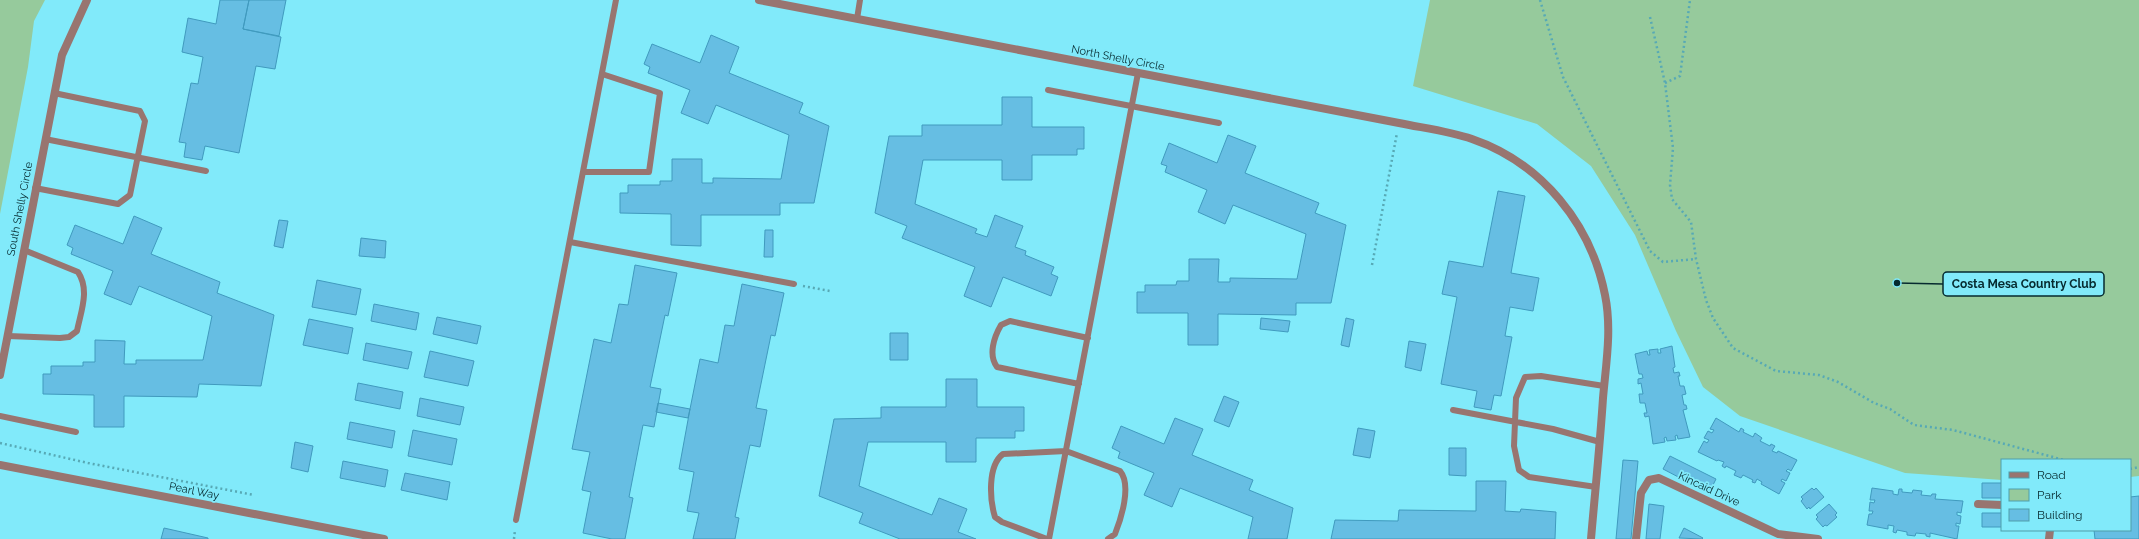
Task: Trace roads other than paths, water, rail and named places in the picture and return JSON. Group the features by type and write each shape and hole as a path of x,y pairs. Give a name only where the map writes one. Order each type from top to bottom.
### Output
{"street":[{"path":"54,93 62,55 87,0"},
{"name":"North Shelly Circle","path":"759,0 1399,123 1473,140 1506,155 1539,178 1570,211 1587,240 1598,270 1605,296 1608,327 1600,442 1591,539"},
{"name":"South Shelly Circle","path":"0,375 54,93"},
{"name":"Pearl Way","path":"0,465 384,539"},
{"name":"Kincaid Drive","path":"1636,539 1641,492 1649,480 1659,478 1778,534 1796,538 1818,539"},
{"path":"1978,504 2001,505"}],"lane":[{"path":"516,520 616,0"},
{"path":"857,19 860,0"},
{"path":"1108,539 1115,534 1125,500 1122,474 1120,471 1066,451 1003,454 999,457 993,474 990,501 995,517 1002,522 1048,539 1066,451 1088,338 1138,73"},
{"path":"583,172 649,172 660,93 602,74"},
{"path":"1048,90 1219,123"},
{"path":"35,188 118,204 130,195 138,158 145,121 140,111 54,93"},
{"path":"45,139 206,172"},
{"path":"570,242 794,284"},
{"path":"8,336 69,337 77,331 85,292 84,280 78,272 24,250"},
{"path":"1079,384 997,367 994,363 992,348 1001,325 1010,321 1088,338"},
{"path":"1596,487 1529,477 1519,470 1514,446 1516,398 1525,377 1541,376 1604,386"},
{"path":"1453,410 1515,421 1600,442"},
{"path":"0,416 76,432"}],"place":[{"name":"Costa Mesa Country Club","path":"1897,283"}]}
